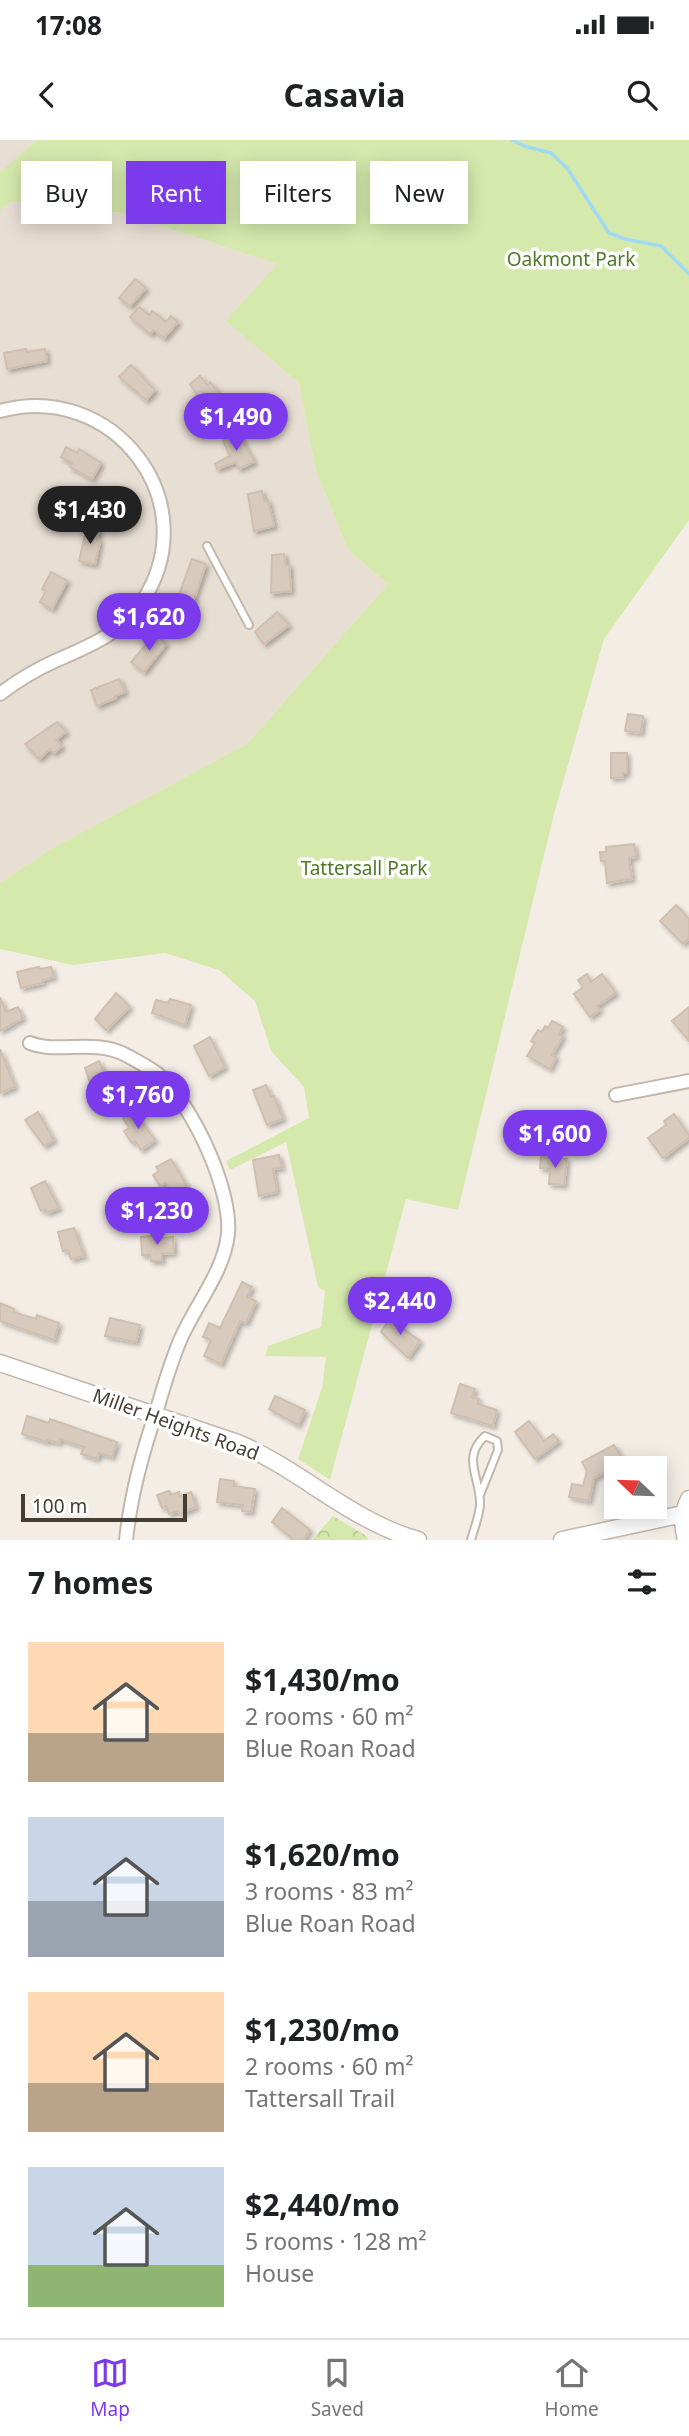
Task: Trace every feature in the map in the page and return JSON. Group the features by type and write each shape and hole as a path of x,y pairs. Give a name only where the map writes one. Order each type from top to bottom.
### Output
{"street":[{"path":"0,411 14,407 46,405 78,411 108,428 134,450 150,475 160,503 163,538 158,569 150,589 132,616 102,640 33,672 0,694"},
{"path":"30,1043 38,1046 106,1049 125,1055 156,1073 180,1099 219,1177 228,1214 225,1247 214,1277 181,1337 155,1415 134,1485 125,1540"},
{"path":"616,1095 689,1081"},
{"name":"Miller Heights Road","path":"0,1363 263,1454 370,1522 390,1532 418,1540"},
{"path":"562,1540 686,1506 682,1525 687,1540"}],"lane":[{"path":"207,546 249,625"},
{"path":"471,1540 481,1504 472,1460 476,1444 485,1436 497,1441 498,1450 480,1495"}],"shaded area":[{"path":"0,140 37,140 0,172"},
{"path":"12,201 21,202 21,224 112,224 112,212 122,213 126,214 126,224 156,224 278,264 227,321 299,383 316,471 348,550 388,584 247,744 49,850 0,883 0,211"}],"green space":[{"name":"Tattersall Park","path":"37,140 689,140 689,520 604,639 554,814 458,1210 406,1199 330,1480 298,1459 322,1388 326,1357 265,1356 268,1346 321,1327 325,1291 318,1287 286,1142 230,1170 226,1161 309,1118 304,1087 271,1051 255,1001 219,970 165,953 73,965 0,949 0,883 49,850 247,744 388,584 348,550 316,471 299,383 226,321 277,264 155,224 226,224 226,161 126,161 126,214 112,212 112,161 21,161 21,202 12,201 0,211 0,172"},
{"path":"333,1516 368,1537 367,1540 312,1540"}],"building":[{"path":"135,279 146,288 130,306 119,298"},
{"path":"139,307 149,315 152,311 166,322 171,316 178,322 164,338 154,330 150,334 130,317"},
{"path":"26,349 27,352 45,349 47,361 7,369 4,353"},
{"path":"131,365 155,390 146,400 119,377"},
{"path":"200,376 207,385 210,382 226,402 210,415 190,384"},
{"path":"238,433 254,462 239,469 236,462 217,469 215,464 230,456 223,441"},
{"path":"66,447 77,453 79,449 101,463 92,479 70,467 72,463 61,457"},
{"path":"262,491 264,501 268,500 274,526 254,531 248,494"},
{"path":"87,527 99,529 97,540 100,541 95,564 79,561"},
{"path":"284,554 286,566 289,565 291,591 271,593 272,555"},
{"path":"192,559 206,564 192,605 177,600"},
{"path":"51,572 67,581 52,609 40,602 46,591 42,589"},
{"path":"277,612 289,625 264,644 255,632"},
{"path":"155,634 166,644 144,672 131,662"},
{"path":"119,679 125,692 97,706 91,690"},
{"path":"628,714 643,716 641,733 625,731"},
{"path":"57,722 66,732 56,740 62,746 54,753 50,749 39,759 25,744"},
{"path":"611,753 627,753 627,773 623,773 623,777 611,778"},
{"path":"634,844 636,857 629,858 632,879 607,883 605,861 601,861 600,852 606,852 606,847"},
{"path":"676,905 689,919 689,938 683,944 660,921"},
{"path":"51,967 54,977 42,980 43,983 21,988 17,972"},
{"path":"587,974 591,982 602,974 616,993 597,1006 600,1010 590,1017 574,994 583,987 578,980"},
{"path":"116,993 130,1007 106,1030 95,1019"},
{"path":"0,997 6,1012 18,1007 23,1018 0,1031"},
{"path":"170,999 191,1005 185,1025 152,1013 156,1000 168,1003"},
{"path":"689,1007 689,1041 672,1021"},
{"path":"552,1021 563,1027 559,1034 563,1036 552,1055 556,1057 550,1069 527,1056 535,1043 531,1041 538,1030 542,1032"},
{"path":"210,1037 225,1067 209,1076 194,1046"},
{"path":"0,1049 15,1087 0,1093"},
{"path":"99,1061 112,1091 96,1099 85,1068"},
{"path":"266,1085 271,1097 274,1096 283,1119 267,1125 253,1090"},
{"path":"133,1111 155,1140 141,1150 124,1131 129,1128 123,1118"},
{"path":"38,1112 54,1140 44,1146 25,1120"},
{"path":"674,1114 689,1138 663,1158 648,1138 666,1125 664,1121"},
{"path":"279,1155 282,1168 273,1169 277,1192 259,1196 253,1160"},
{"path":"541,1157 567,1159 564,1185 549,1184 550,1169 540,1168"},
{"path":"171,1159 187,1186 172,1194 166,1183 160,1186 153,1175 159,1171 156,1167"},
{"path":"45,1181 59,1208 47,1213 45,1209 41,1211 31,1188"},
{"path":"74,1228 84,1256 71,1259 68,1250 63,1251 58,1232"},
{"path":"162,1235 163,1238 173,1237 174,1253 162,1254 162,1261 151,1261 150,1255 142,1255 141,1237"},
{"path":"242,1282 252,1287 247,1297 256,1301 246,1323 240,1321 221,1364 204,1356 211,1340 203,1337 209,1323 220,1328"},
{"path":"0,1303 14,1309 13,1312 36,1319 37,1315 59,1323 54,1340 0,1321"},
{"path":"392,1315 399,1320 397,1324 420,1341 408,1358 381,1332"},
{"path":"110,1318 140,1325 136,1342 105,1336"},
{"path":"460,1384 475,1389 472,1397 479,1399 478,1404 497,1410 493,1426 451,1413"},
{"path":"275,1396 305,1410 298,1425 269,1409"},
{"path":"27,1416 49,1423 50,1419 117,1442 112,1457 99,1453 97,1459 81,1454 84,1447 60,1439 59,1443 47,1442 22,1434"},
{"path":"529,1421 544,1441 553,1434 559,1441 535,1459 515,1432"},
{"path":"614,1445 620,1456 604,1456 604,1473 594,1478 589,1501 569,1497 572,1484 583,1486 587,1471 582,1462"},
{"path":"220,1479 234,1481 234,1486 255,1489 251,1512 242,1511 243,1505 217,1502"},
{"path":"169,1491 171,1495 179,1492 180,1496 191,1492 196,1507 180,1514 178,1511 169,1514 166,1506 162,1508 157,1495"},
{"path":"282,1508 310,1530 303,1540 294,1540 272,1522"}],"waterway":[{"path":"512,140 551,153 567,168 609,233 661,246 689,274"}],"park label":[{"name":"Oakmont Park","path":"571,259"}]}
